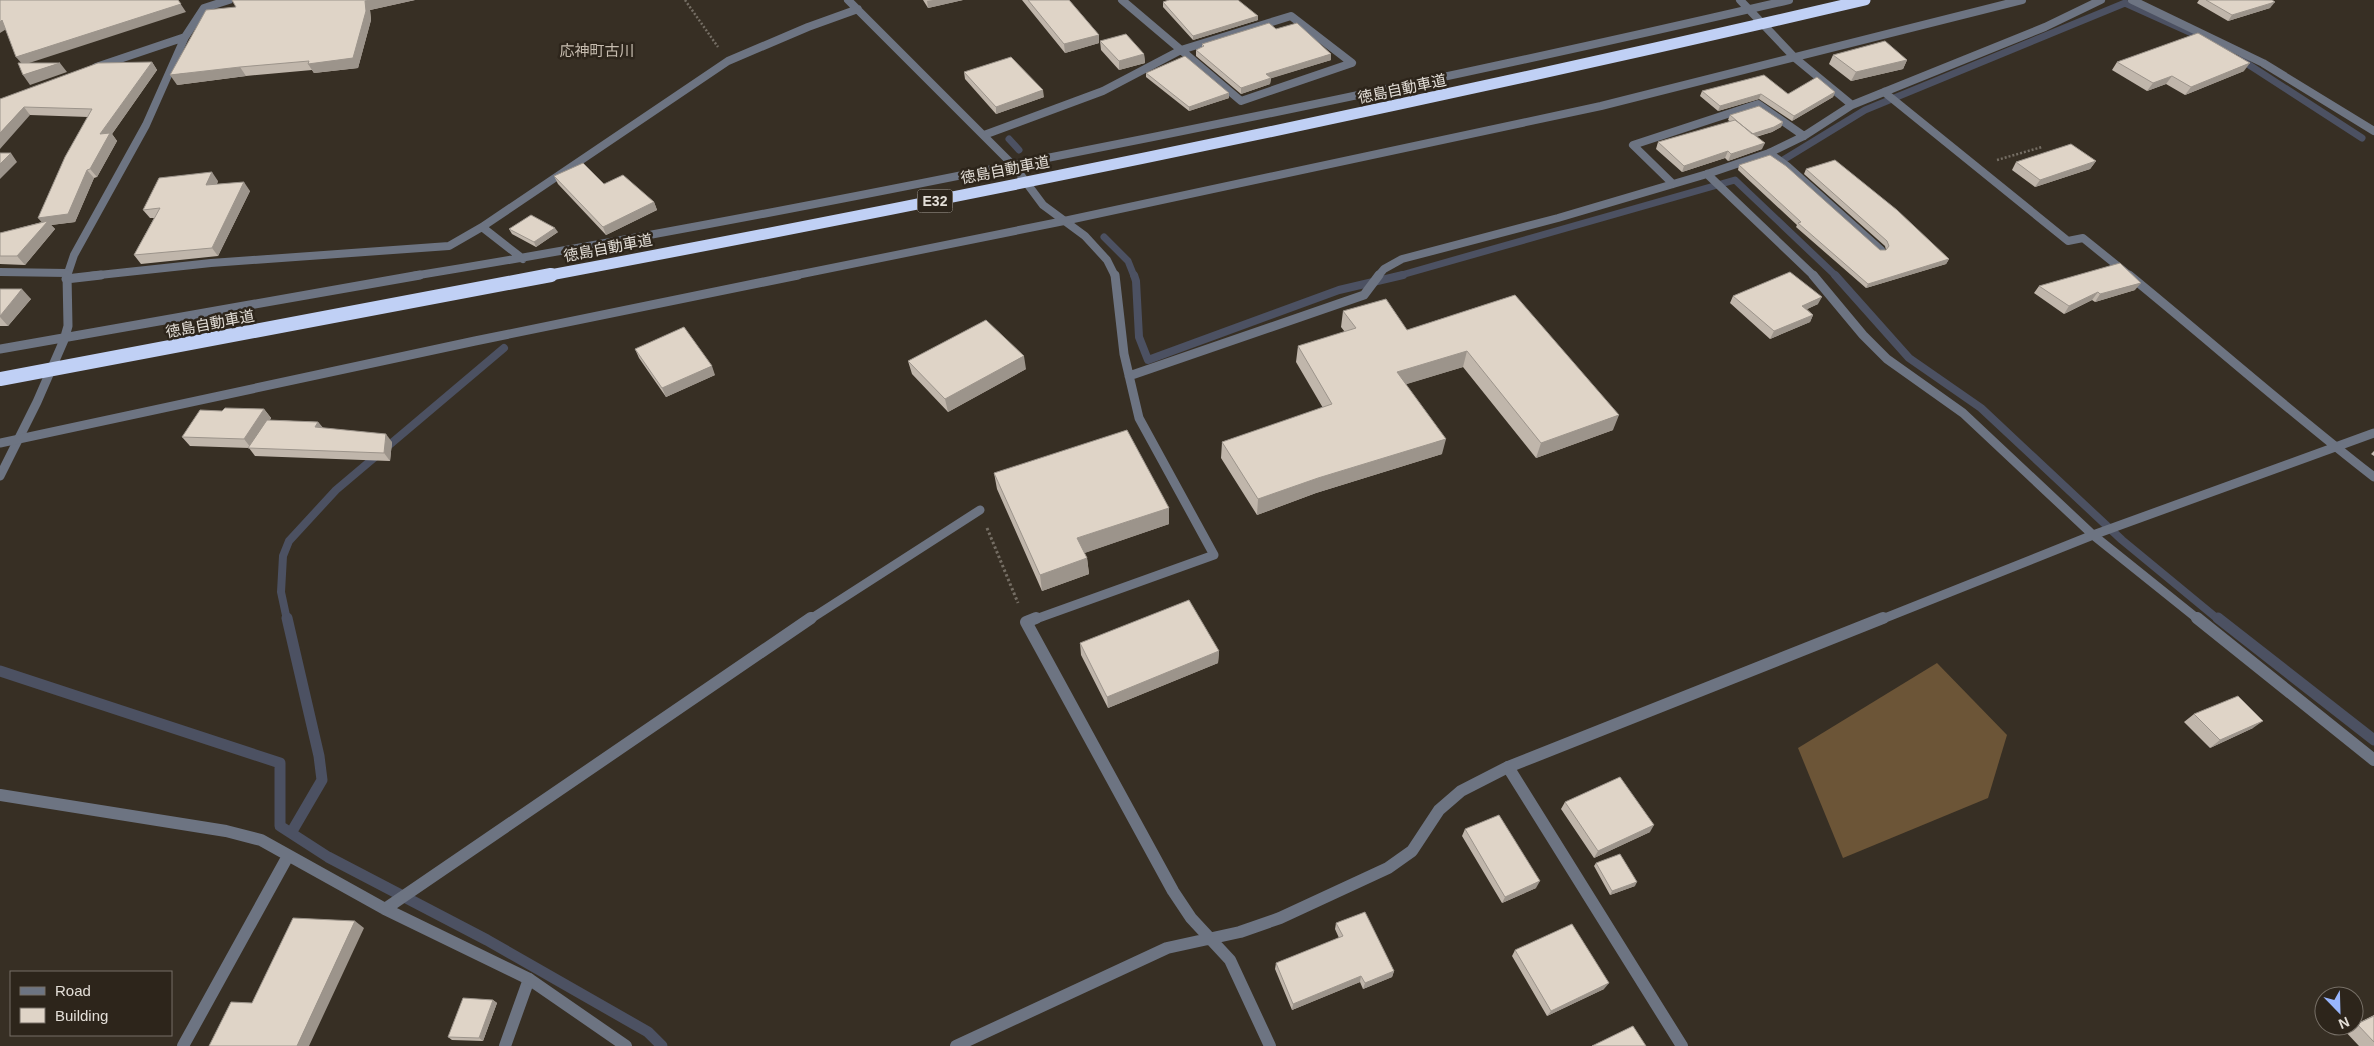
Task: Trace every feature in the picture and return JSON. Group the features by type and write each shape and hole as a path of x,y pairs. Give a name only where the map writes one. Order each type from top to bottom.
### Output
{"highway":[{"name":"徳島自動車道","path":"0,378 718,244 1193,150 1484,87 1865,0"}],"street":[{"path":"200,0 204,8"},
{"path":"0,476 37,402 64,340 68,326 67,276 74,255 146,125 185,37 204,8 229,0"},
{"path":"848,0 1014,166 1042,205 1085,236 1107,260 1115,276 1124,354 1139,418 1214,555 1026,622 1173,891 1191,918 1230,960 1270,1046"},
{"path":"984,135 1103,91 1181,50 1291,16 1352,64 1241,101 1181,50 1122,0"},
{"path":"1740,0 1795,58 1852,105"},
{"path":"0,349 64,340 220,308 523,259 1014,166 1409,85 1789,0"},
{"path":"0,443 466,343 1064,221 1601,106 2022,0"},
{"path":"1129,376 1364,295 1384,269 1402,259 1673,184 1769,153 1804,136 1852,105 1887,94 2044,27 2101,0"},
{"path":"2132,0 2263,63 2374,131"},
{"path":"0,272 67,276 211,263 448,246 482,227 728,61 808,27 858,9"},
{"path":"88,70 168,41 185,37"},
{"path":"1887,94 2068,241 2083,238 2216,346 2293,414 2374,476"},
{"path":"1673,184 1633,145 1758,104 1804,136"},
{"path":"1769,153 1787,166 1881,250"},
{"path":"1707,174 1823,286 1863,335 1888,359 1963,413 2098,534 2374,760"},
{"path":"482,227 523,259"},
{"path":"956,1046 1167,948 1240,932 1280,918 1388,868 1412,851 1439,810 1461,791 1508,767 2118,526 2374,434"},
{"path":"384,909 771,644 980,510"},
{"path":"1508,767 1682,1046"},
{"path":"0,795 226,831 261,840 384,909 529,979 626,1046"},
{"path":"183,1046 288,856"},
{"path":"505,1046 529,979"}],"path":[{"path":"685,0 728,61"},
{"path":"1976,166 2042,147"},
{"path":"980,510 1026,622"}],"shaded area":[{"path":"1937,663 2007,735 1988,798 1843,858 1798,748"}],"building":[{"path":"0,0 178,0 181,4 16,57 2,20 0,22"},
{"path":"232,0 370,0 365,1 366,11 353,58 308,64 309,61 170,75 206,10 236,7"},
{"path":"1028,0 1069,0 1099,35 1064,44"},
{"path":"1169,0 1238,0 1258,16 1193,36 1163,2"},
{"path":"2206,0 2272,0 2275,2 2232,15"},
{"path":"1269,23 1276,29 1297,23 1331,54 1266,74 1271,78 1241,88 1196,50 1204,46 1202,44"},
{"path":"2198,33 2250,63 2191,87 2172,76 2153,83 2117,62"},
{"path":"1126,34 1144,54 1119,61 1100,41"},
{"path":"1885,41 1907,60 1856,72 1833,55"},
{"path":"1185,56 1229,93 1189,107 1146,73"},
{"path":"1011,57 1043,90 996,107 964,72"},
{"path":"152,62 100,134 110,133 90,169 87,170 68,214 38,218 65,157 92,109 24,107 0,133 0,99 98,63"},
{"path":"18,63 60,63 23,75"},
{"path":"1764,75 1788,94 1817,77 1835,92 1794,116 1761,94 1720,106 1702,91"},
{"path":"1759,106 1783,122 1752,134 1730,115"},
{"path":"1735,120 1765,143 1731,154 1728,151 1684,166 1658,142"},
{"path":"2071,144 2096,161 2040,180 2016,162"},
{"path":"0,153 11,153 0,164"},
{"path":"1770,155 1786,166 1880,250 1886,250 1889,246 1887,241 1806,169 1835,160 1897,210 1949,259 1868,284 1798,223 1801,222 1739,165"},
{"path":"583,163 604,184 623,175 654,202 603,227 554,176"},
{"path":"212,172 206,185 244,182 212,248 134,255 160,208 143,210 159,178"},
{"path":"531,215 555,228 534,242 509,229"},
{"path":"48,221 17,256 0,256 0,233"},
{"path":"2120,263 2141,283 2100,294 2098,292 2069,306 2039,286"},
{"path":"1790,272 1822,297 1802,306 1813,315 1774,331 1733,296"},
{"path":"0,289 22,289 0,316"},
{"path":"1515,295 1619,415 1541,443 1467,351 1397,372 1446,439 1318,478 1258,499 1222,442 1332,404 1298,346 1356,328 1343,311 1386,299 1407,330"},
{"path":"986,320 1024,356 945,399 908,361"},
{"path":"684,327 712,366 662,388 635,349"},
{"path":"225,408 264,409 244,439 182,437 200,410 222,411"},
{"path":"267,420 318,422 315,427 386,434 384,453 248,448"},
{"path":"1127,430 1169,508 1077,538 1087,558 1040,575 994,473"},
{"path":"1189,600 1219,651 1107,697 1080,643"},
{"path":"2238,696 2263,721 2220,740 2194,714"},
{"path":"1620,777 1654,825 1598,851 1565,802"},
{"path":"1499,815 1540,881 1505,897 1465,829"},
{"path":"1620,854 1637,882 1612,891 1596,863"},
{"path":"1365,912 1394,971 1365,983 1361,976 1293,1004 1276,963 1343,936 1336,923"},
{"path":"293,918 355,921 297,1046 209,1046 231,1002 252,1003"},
{"path":"1572,924 1609,983 1551,1011 1515,950"},
{"path":"463,998 493,1000 479,1038 448,1037"},
{"path":"2374,1016 2374,1042 2364,1031 2364,1021"},
{"path":"1633,1026 1646,1046 1592,1046"}],"waterway":[{"path":"1775,165 1865,110 2125,3 2205,39"},
{"path":"2240,59 2362,138"},
{"path":"1009,139 1019,150"},
{"path":"1398,276 1735,180 1835,275"},
{"path":"1104,237 1128,261 1134,276"},
{"path":"1134,275 1136,281 1139,337 1148,360 1339,290 1403,275"},
{"path":"1835,275 1909,358 1981,408 2122,540 2219,620"},
{"path":"287,620 281,592 283,556 289,541 336,490 504,348"},
{"path":"287,618 319,756 322,780 291,833"},
{"path":"2218,618 2374,740"},
{"path":"0,671 280,763 280,826 328,857 487,940 648,1032 662,1046"}],"district":[{"name":"応神町古川","path":"597,51"}]}
